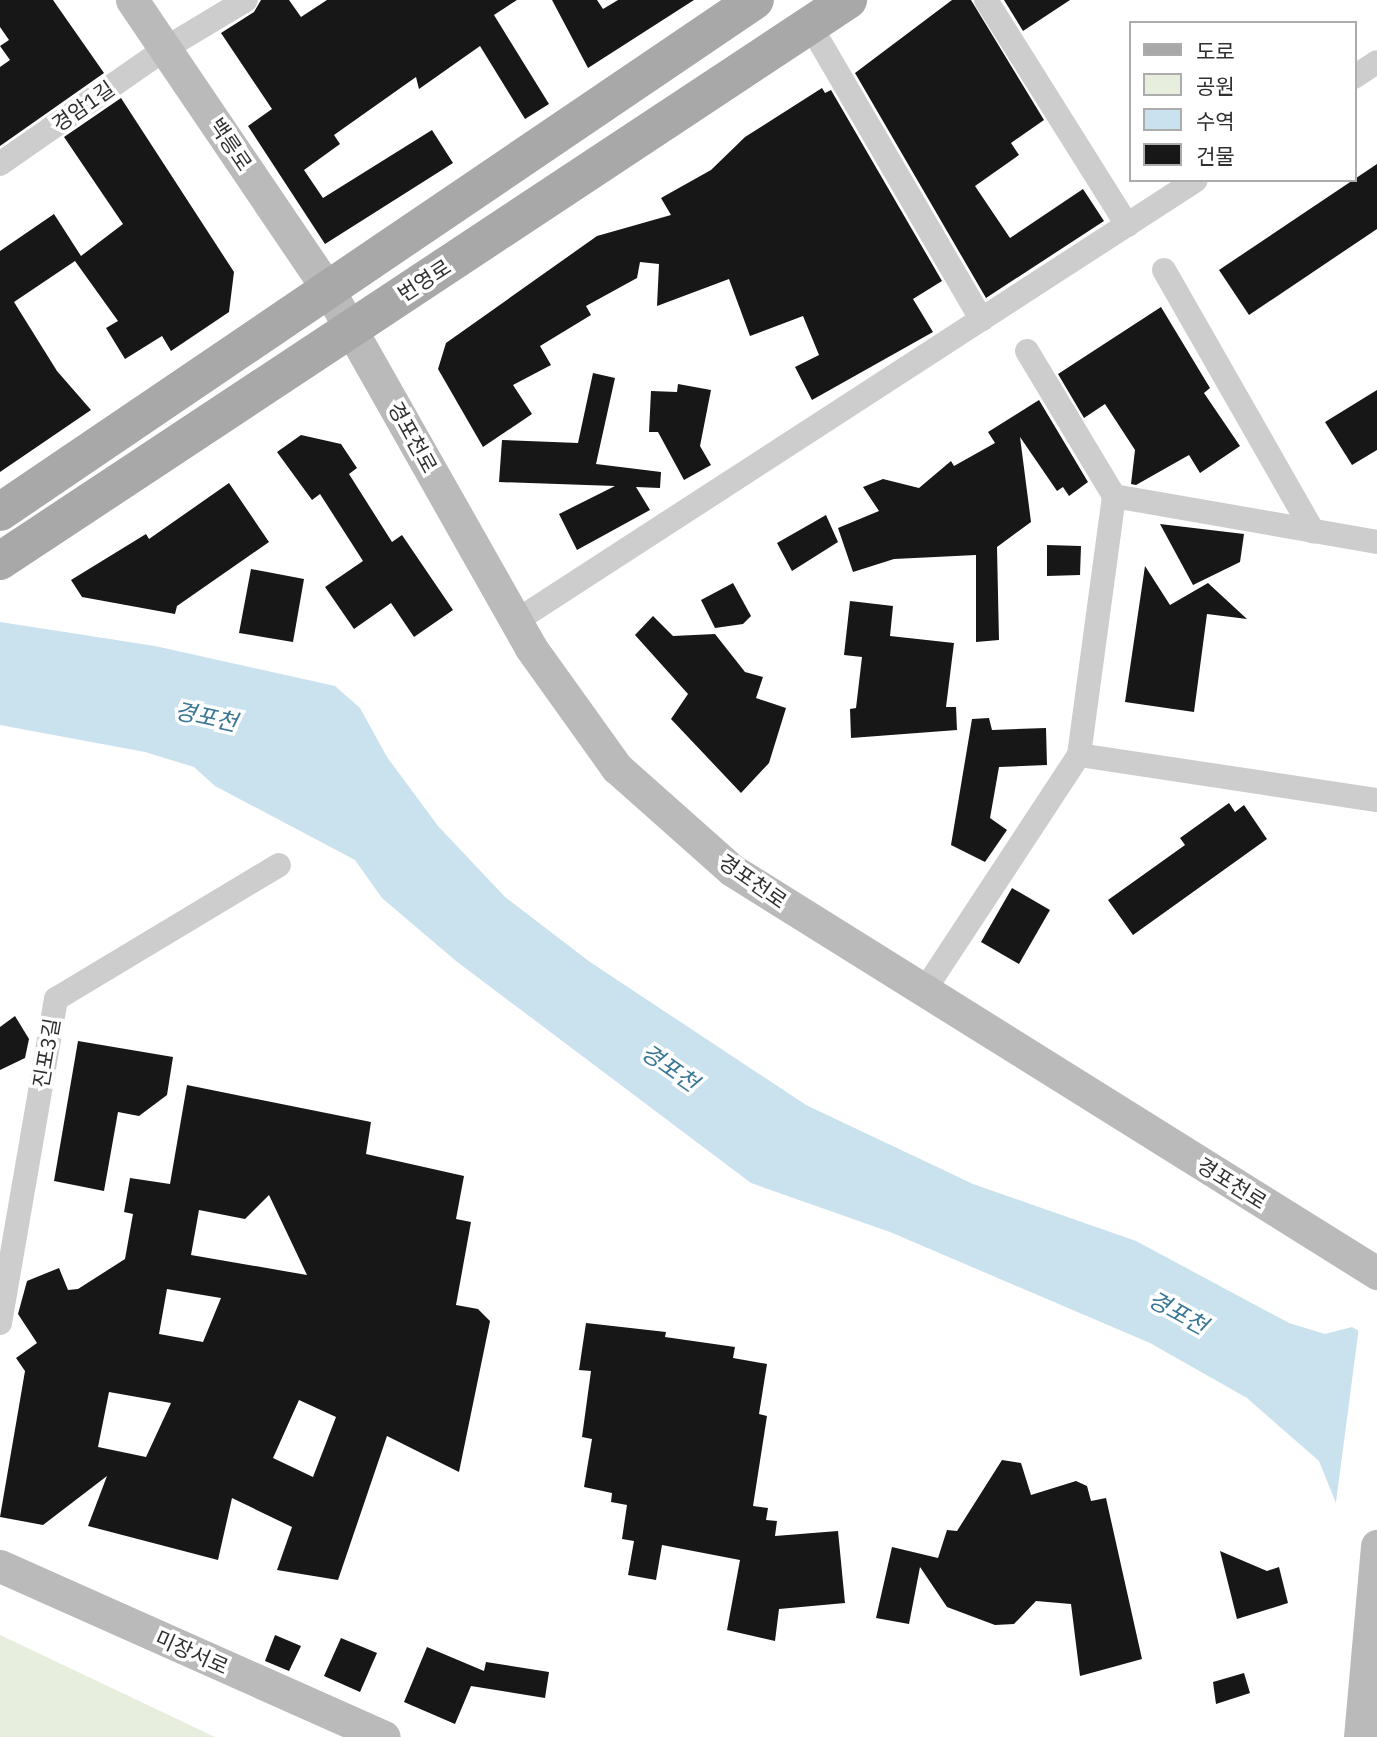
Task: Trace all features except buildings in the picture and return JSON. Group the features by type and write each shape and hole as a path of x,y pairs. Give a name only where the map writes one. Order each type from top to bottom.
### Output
{"main road":[{"path":"0,512 755,0"},
{"path":"734,78 739,50 777,23 770,0"},
{"name":"번영로","path":"0,561 351,327 734,78 848,0"},
{"path":"484,240 475,222 519,190 530,155"}],"street":[{"name":"백릉로","path":"132,0 328,289"},
{"name":"경암1길","path":"0,164 166,48 246,0"},
{"path":"986,0 1127,225"},
{"path":"810,25 982,320"},
{"path":"1356,76 1377,62"},
{"path":"516,621 1193,182"},
{"path":"1164,270 1313,531"},
{"name":"경포천로","path":"328,289 516,621 617,768 732,870 1377,1273"},
{"path":"924,991 1079,755 1114,496 1027,351"},
{"path":"1114,496 1377,542"},
{"path":"1079,755 1377,800"},
{"name":"진포3길","path":"0,1323 56,999 279,864"},
{"path":"1360,1737 1376,1554"},
{"name":"미장서로","path":"0,1566 384,1737"}],"green space":[{"path":"0,1635 215,1737 0,1737"}],"water":[{"name":"경포천","path":"0,622 155,646 335,686 360,708 387,757 438,826 505,897 590,962 806,1105 973,1184 1136,1241 1289,1323 1325,1334 1352,1327 1377,1341 1338,1508 1319,1461 1247,1398 1150,1343 890,1232 751,1183 456,961 382,898 355,860 215,786 194,767 145,752 0,725"}],"pier":[{"path":"1359,1327 1377,1337 1377,1545 1333,1525"}]}
